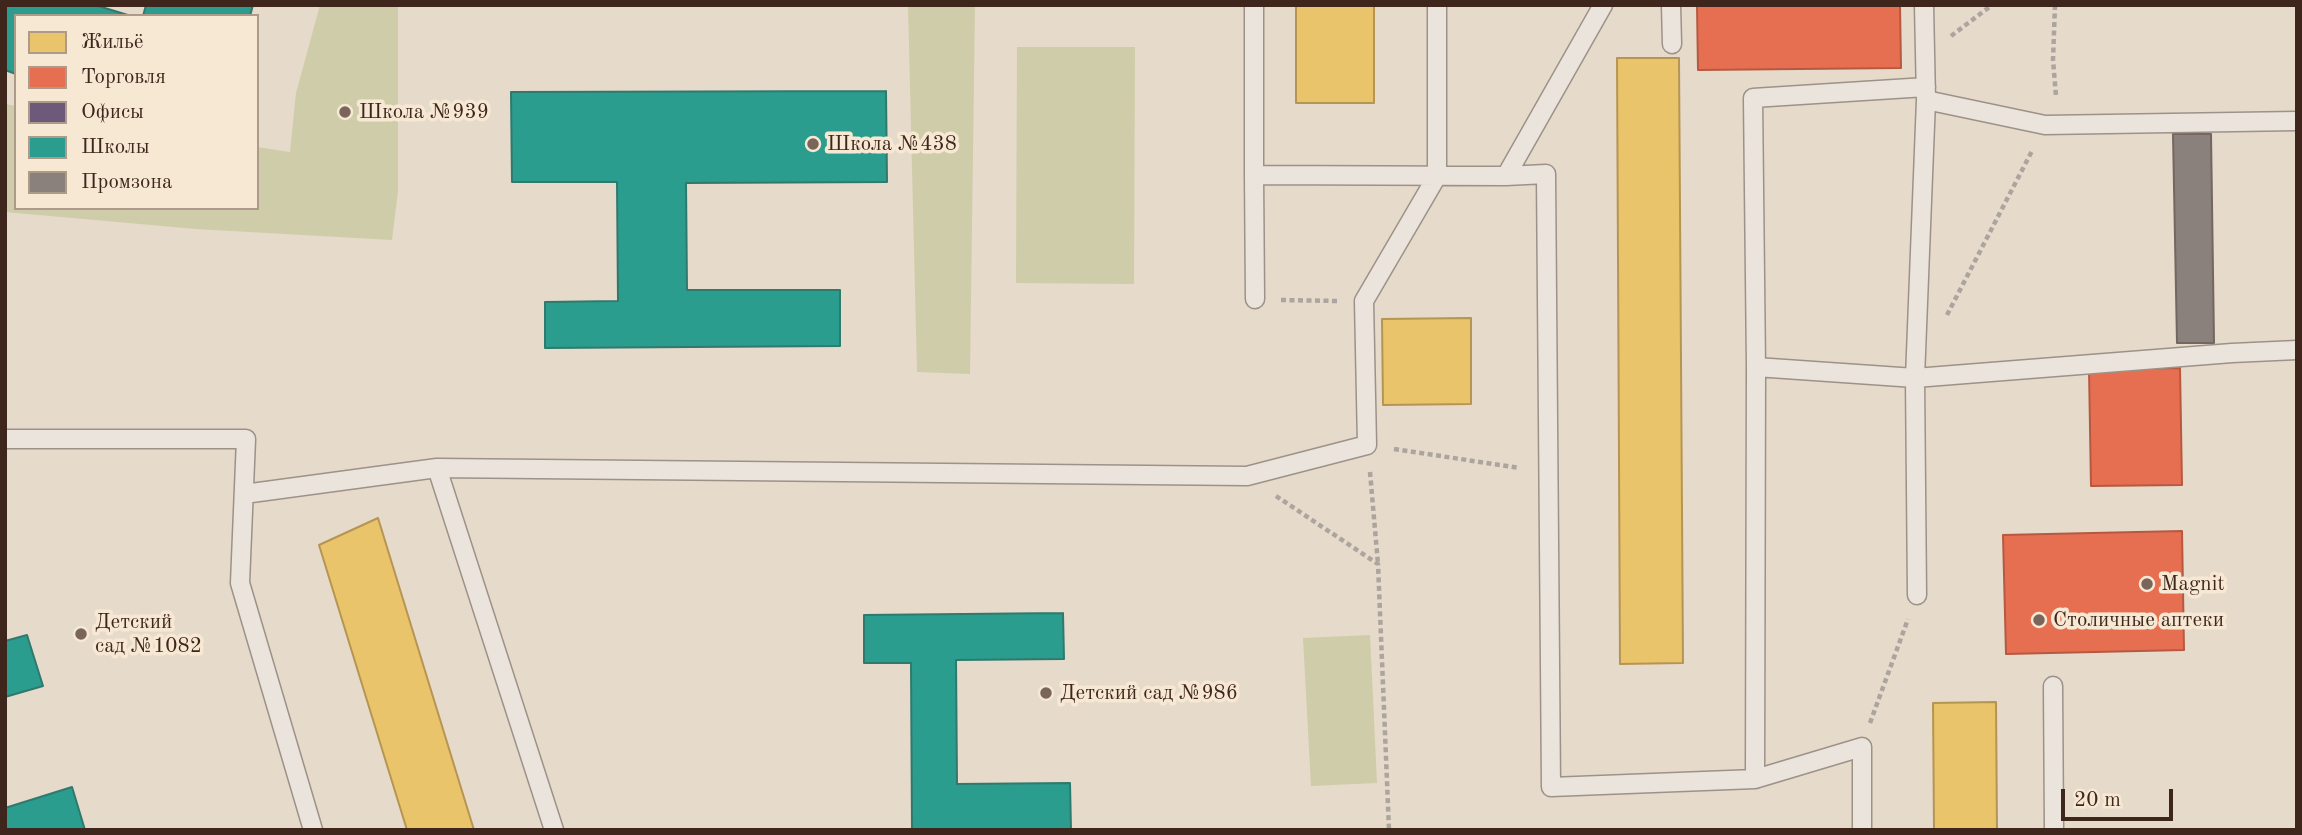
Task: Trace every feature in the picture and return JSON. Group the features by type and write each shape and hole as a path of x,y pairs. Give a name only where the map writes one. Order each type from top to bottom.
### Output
{"lane":[{"path":"1254,5 1255,299"},
{"path":"244,494 436,468 1247,477 1367,445 1364,301 1437,176 1437,5"},
{"path":"1671,5 1672,44"},
{"path":"1917,594 1915,378 1926,93 1924,5"},
{"path":"1506,176 1599,8"},
{"path":"1755,779 1756,367 1753,98 1926,93 2045,125 2297,121"},
{"path":"1254,175 1546,174 1551,787 1755,779 1862,747 1862,830"},
{"path":"1756,367 1915,378 2297,350"},
{"path":"5,439 246,439 240,583 313,830"},
{"path":"436,468 554,830"},
{"path":"2053,686 2054,830"}],"path":[{"path":"1926,54 1992,5"},
{"path":"1946,318 2056,100 2053,60 2055,5"},
{"path":"1255,299 1364,301"},
{"path":"1390,830 1378,564 1367,445 1549,472"},
{"path":"1247,477 1378,564"},
{"path":"1862,747 1917,594"}],"shaded area":[{"path":"320,5 398,5 398,191 392,240 196,229 5,212 5,104 14,106 14,210 259,210 259,147 290,152 296,93"},
{"path":"908,5 975,5 970,374 917,372"},
{"path":"1017,47 1135,47 1134,284 1016,283"},
{"path":"1370,635 1377,783 1311,786 1303,638"}],"building: Жильё":[{"path":"1296,5 1374,5 1374,103 1296,103"},
{"path":"1617,58 1679,58 1683,663 1620,664"},
{"path":"1471,318 1471,404 1383,405 1382,319"},
{"path":"378,518 474,830 407,830 319,545"},
{"path":"1996,702 1997,830 1934,830 1933,703"}],"building: Торговля":[{"path":"1697,5 1900,5 1901,68 1698,70"},
{"path":"2180,368 2182,485 2091,486 2089,369"},
{"path":"2182,531 2184,650 2006,654 2003,535"}],"building: Офисы":[{"path":"1654,829 1654,830 1570,830"}],"building: Школы":[{"path":"5,5 95,5 124,14 14,14 14,73 5,70"},
{"path":"146,5 253,5 251,14 144,14"},
{"path":"886,91 887,182 686,183 687,290 840,290 840,346 545,348 545,302 618,301 617,182 512,182 511,92"},
{"path":"1063,613 1064,659 956,660 957,784 1070,783 1071,830 912,830 911,663 864,663 864,615"},
{"path":"27,635 43,686 5,697 5,641"},
{"path":"72,787 85,830 5,830 5,808"}],"building: Промзона":[{"path":"2173,134 2211,134 2214,343 2177,343"}],"place":[{"name":"Школа №939","path":"345,112"},
{"name":"Школа №438","path":"813,144"},
{"name":"Magnit","path":"2147,584"},
{"name":"Столичные аптеки","path":"2039,620"},
{"name":"Детский сад №1082","path":"81,634"},
{"name":"Детский сад №986","path":"1046,693"}]}
